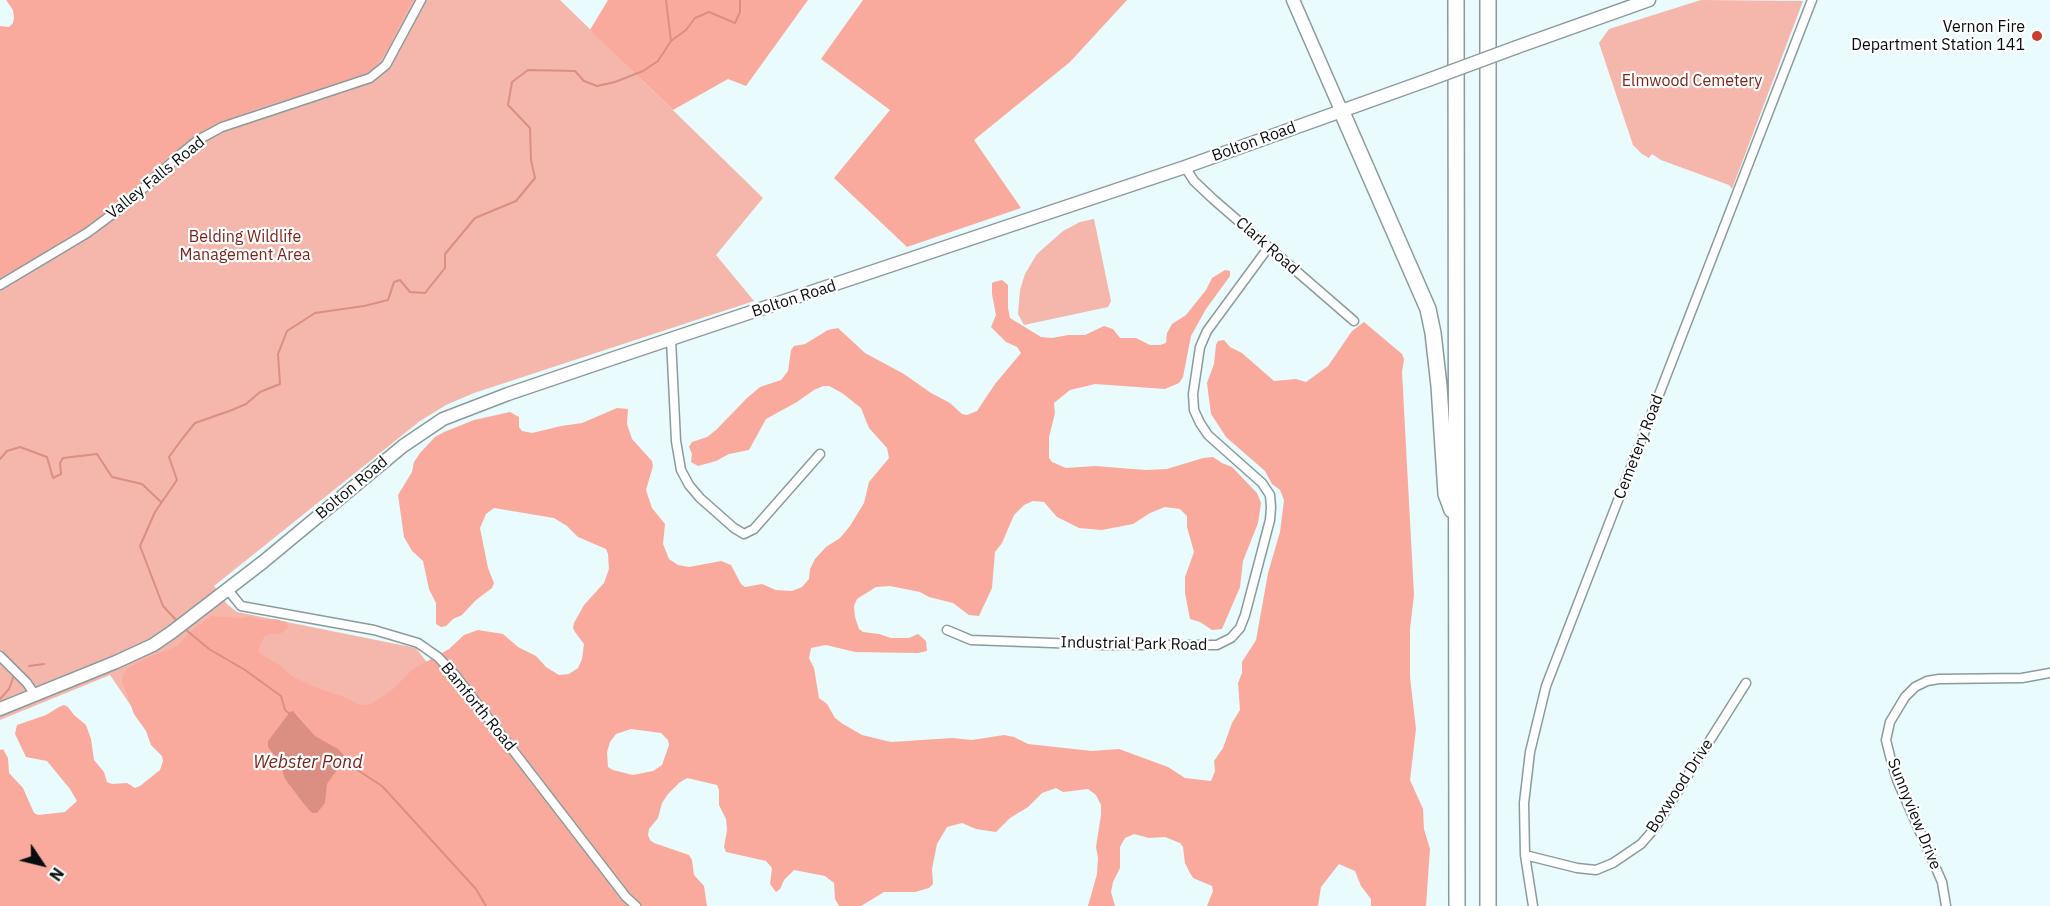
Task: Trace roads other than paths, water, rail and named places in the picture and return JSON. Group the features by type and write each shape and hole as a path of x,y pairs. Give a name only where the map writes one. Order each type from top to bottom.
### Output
{"highway":[{"path":"1456,0 1457,906"},
{"path":"1488,906 1489,3"},
{"path":"1341,110 1428,309 1439,386 1446,494 1456,520"}],"street":[{"name":"Valley Falls Road","path":"0,285 87,233 126,204 198,140 222,127 370,78 386,65 421,0"},
{"path":"1293,0 1341,110"},
{"name":"Bolton Road","path":"0,709 153,645 228,590 403,446 443,419 508,394 1185,167 1649,0"},
{"name":"Cemetery Road","path":"1533,906 1525,855 1524,803 1530,752 1546,686 1812,0"},
{"name":"Clark Road","path":"1185,167 1194,181 1213,199 1354,321"},
{"name":"Industrial Park Road","path":"947,630 971,640 1107,645 1217,645 1231,638 1240,628 1270,520 1270,495 1262,483 1209,435 1194,410 1193,394 1200,346 1207,331 1268,248"},
{"path":"671,339 676,441 681,470 689,485 700,498 734,528 744,534 754,530 820,454"},
{"name":"Bamforth Road","path":"228,590 241,606 374,630 418,643 438,657 455,675 626,897 636,906"},
{"path":"0,656 27,683 35,695"},
{"name":"Sunnyview Drive","path":"1946,906 1942,882 1897,780 1886,740 1890,722 1905,697 1915,687 1927,681 2022,678 2050,673"},
{"name":"Boxwood Drive","path":"1525,855 1577,868 1596,870 1612,863 1641,844 1654,829 1746,683"}],"water":[{"name":"Webster Pond","path":"293,711 315,736 343,754 344,760 327,784 325,803 317,813 312,813 285,779 279,762 268,747 268,741"}],"waterway":[{"path":"179,623 163,606 140,546 155,512 177,480 169,457 182,439 195,423 246,404 260,392 280,384 278,354 287,331 315,313 388,300 394,282 400,280 410,292 425,293 445,268 445,254 475,218 516,201 535,178 531,160 530,128 508,105 512,82 528,70 575,71 584,81 597,86 643,71 658,61 671,41 666,0"},
{"path":"671,41 686,30 695,18 709,12 735,23 740,12 740,0"},
{"path":"0,459 7,451 20,447 47,457 53,478 61,474 60,463 63,458 97,454 112,477 142,484 161,502"},
{"path":"185,629 209,649 245,670 281,696 285,710 290,714"},
{"path":"29,666 44,664"},
{"path":"0,699 9,689 13,678"},
{"path":"342,760 382,786 476,889 486,906"}],"place":[{"name":"Vernon Fire Department Station 141","path":"2037,36"}],"park label":[{"name":"Elmwood Cemetery","path":"1692,81"},
{"name":"Belding Wildlife Management Area","path":"245,246"}]}
